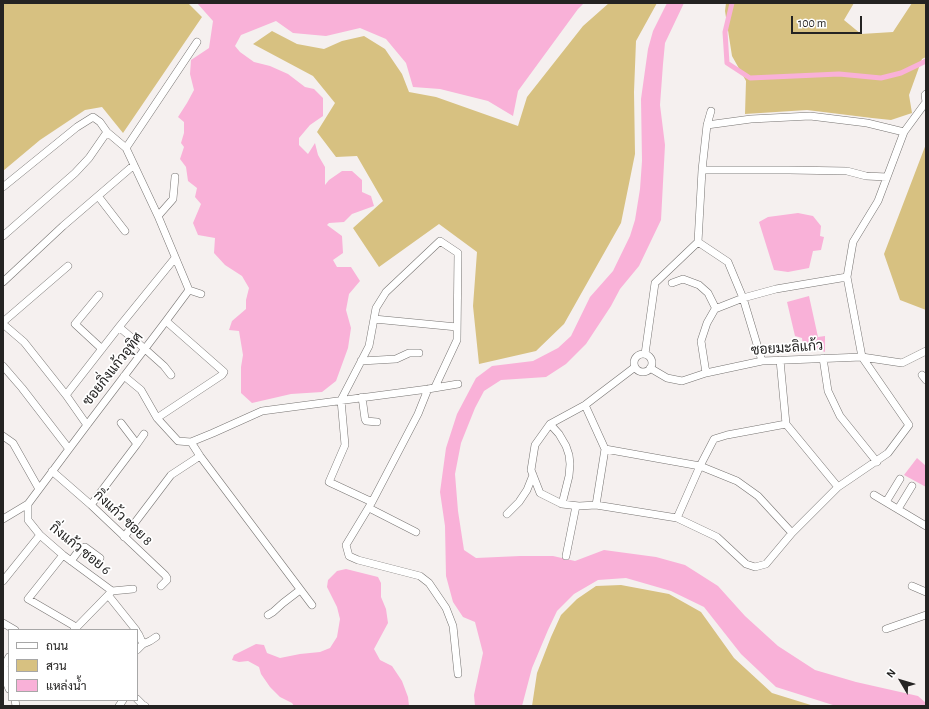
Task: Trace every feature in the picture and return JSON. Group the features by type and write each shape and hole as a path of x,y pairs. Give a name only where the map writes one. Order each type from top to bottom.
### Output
{"street":[{"path":"126,148 197,42"},
{"path":"635,367 585,405 550,424 535,445 531,470 540,493 562,504 576,506 596,504 677,518 717,537 746,564 755,567 766,564 792,533 838,487 888,454 909,425 862,357 847,277 853,242 878,201 904,132 926,102 926,94"},
{"path":"645,354 655,283 698,242 702,170 710,111"},
{"path":"707,125 751,119 810,116 867,123 904,132"},
{"path":"3,187 77,127 93,117 100,122 107,132 126,148 158,216 188,290 201,294"},
{"path":"3,236 75,173 107,132"},
{"path":"3,282 63,226 134,165"},
{"path":"702,170 847,171 866,176 887,177"},
{"path":"158,216 172,198 175,177"},
{"path":"98,196 125,231"},
{"path":"416,532 371,505 329,482 345,445 341,400 369,346 376,308 386,292 440,241 458,253 457,340 371,505 346,545 349,556 358,560 420,576 429,583 446,608 453,626 458,674"},
{"path":"698,242 728,262 743,298 762,361"},
{"path":"66,395 175,258"},
{"path":"68,266 3,323 24,342 66,395 87,425"},
{"path":"706,373 701,341 707,323 715,309 743,298 776,289 847,277"},
{"path":"672,283 683,279 699,285 708,293 716,309"},
{"name":"ซอยกิ่งแก้วอุทิศ","path":"3,519 28,504 188,290"},
{"path":"99,295 74,324 102,349"},
{"path":"374,319 457,327"},
{"path":"156,418 222,375 224,372 166,321"},
{"path":"119,327 164,366 170,375"},
{"name":"ซอยมะลิแก้ว","path":"650,368 667,378 682,381 706,373 762,361 862,357 902,364 926,351"},
{"path":"361,362 396,359 409,354 419,353"},
{"path":"642,354 648,355 652,360 648,370 643,372 637,370 635,367 634,362 637,357 642,354"},
{"path":"823,358 828,391 840,416 877,462"},
{"path":"780,360 786,424 838,487"},
{"path":"3,366 70,449"},
{"path":"124,376 141,390 156,418 178,441 191,442 262,411 458,384"},
{"path":"362,397 366,421 378,422"},
{"path":"585,405 605,449 596,504"},
{"path":"121,423 137,444"},
{"path":"550,424 566,446 569,455 569,476 562,504"},
{"path":"677,518 700,466 714,439 727,435 786,424"},
{"path":"91,505 144,434"},
{"path":"3,436 13,443 39,489"},
{"path":"191,442 312,605"},
{"path":"605,449 700,466 737,481 758,496 792,533"},
{"path":"124,537 172,474 200,456"},
{"name":"กิ่งแก้ว ซอย 8","path":"52,471 91,505 167,578 161,586"},
{"path":"507,514 519,502 527,490 533,475"},
{"path":"886,502 900,479"},
{"path":"898,509 912,486"},
{"path":"874,494 926,526"},
{"name":"กิ่งแก้ว ซอย 6","path":"28,504 28,520 40,535 110,593 135,629"},
{"path":"566,556 576,506"},
{"path":"3,581 40,535"},
{"path":"70,561 80,549 85,547 100,558"},
{"path":"63,555 28,599 75,629 110,593 133,589"},
{"path":"912,586 926,592"},
{"path":"268,615 300,590"},
{"path":"886,630 926,615"},
{"path":"3,623 13,629"},
{"name":"กิ่งแก้ว ซอย 6","path":"138,635 143,644"},
{"path":"138,649 156,636"},
{"path":"5,669 8,686"}],"green space":[{"path":"3,3 188,3 202,17 123,133 102,107 85,110 40,140 3,171"},
{"path":"609,3 657,3 636,41 634,92 635,154 621,223 564,324 536,351 479,364 473,306 477,252 439,224 379,267 353,228 383,201 357,156 336,157 317,132 335,103 313,76 253,44 272,31 297,44 324,49 342,41 364,36 385,49 402,74 409,92 436,97 518,126 527,97 583,26"},
{"path":"726,3 854,3 844,20 861,34 893,32 912,3 926,3 926,57 922,59 909,95 912,113 891,120 807,110 745,114 746,81 732,56 725,11"},
{"path":"926,144 926,310 900,300 884,254"},
{"path":"621,585 669,594 701,612 734,658 772,693 814,706 532,706 537,673 561,615 577,599 596,586"}],"water":[{"path":"197,3 584,3 578,9 518,91 513,116 488,101 440,89 413,87 406,63 386,39 360,28 326,36 293,33 276,21 241,35 235,46 240,52 254,62 270,66 288,74 305,87 314,89 323,98 323,116 310,125 299,138 299,145 308,154 315,143 318,155 325,167 325,185 329,180 342,171 352,171 362,180 362,192 371,196 374,206 352,214 344,222 329,223 327,225 342,236 343,253 333,260 337,267 351,267 360,281 349,294 346,310 351,328 348,348 336,381 322,392 291,394 252,403 241,393 241,367 243,355 239,331 229,330 232,321 246,309 246,300 249,288 242,276 225,265 214,253 215,238 198,235 193,223 201,204 195,197 197,188 188,181 186,167 180,159 184,147 181,143 184,133 184,122 178,117 194,90 190,74 191,60 209,48 213,21"},
{"path":"667,3 684,3 665,43 660,105 665,145 661,220 639,266 620,289 611,306 586,344 566,364 546,377 501,380 484,391 475,408 461,443 455,474 458,511 464,550 476,558 553,556 575,561 604,550 656,557 685,565 718,586 745,616 778,646 815,670 856,682 918,696 926,703 926,706 836,706 776,687 741,654 704,607 671,591 626,578 598,580 574,594 557,611 532,668 522,706 475,706 474,695 483,653 475,622 463,617 453,602 446,576 445,526 440,492 446,448 457,414 476,378 492,366 533,361 558,348 571,336 590,297 613,271 630,236 635,220 640,189 642,161 641,99 648,49 653,31"},
{"path":"798,213 813,216 821,226 820,236 824,237 821,250 813,251 809,268 788,272 774,270 759,222 768,217"},
{"path":"809,296 818,337 825,336 825,352 813,347 803,346 802,338 795,336 787,302"},
{"path":"917,458 926,466 926,487 904,475"},
{"path":"346,569 378,577 381,583 381,597 386,609 388,623 374,649 380,660 392,666 402,681 408,697 409,706 294,706 292,703 280,697 270,687 261,674 259,667 248,661 239,662 232,660 234,655 256,644 264,645 267,653 280,658 320,652 330,648 337,637 340,619 337,607 327,587 328,580 337,571"}],"waterway":[{"path":"732,3 725,32 727,63 750,78 839,74 881,78 901,73 926,61"}]}
